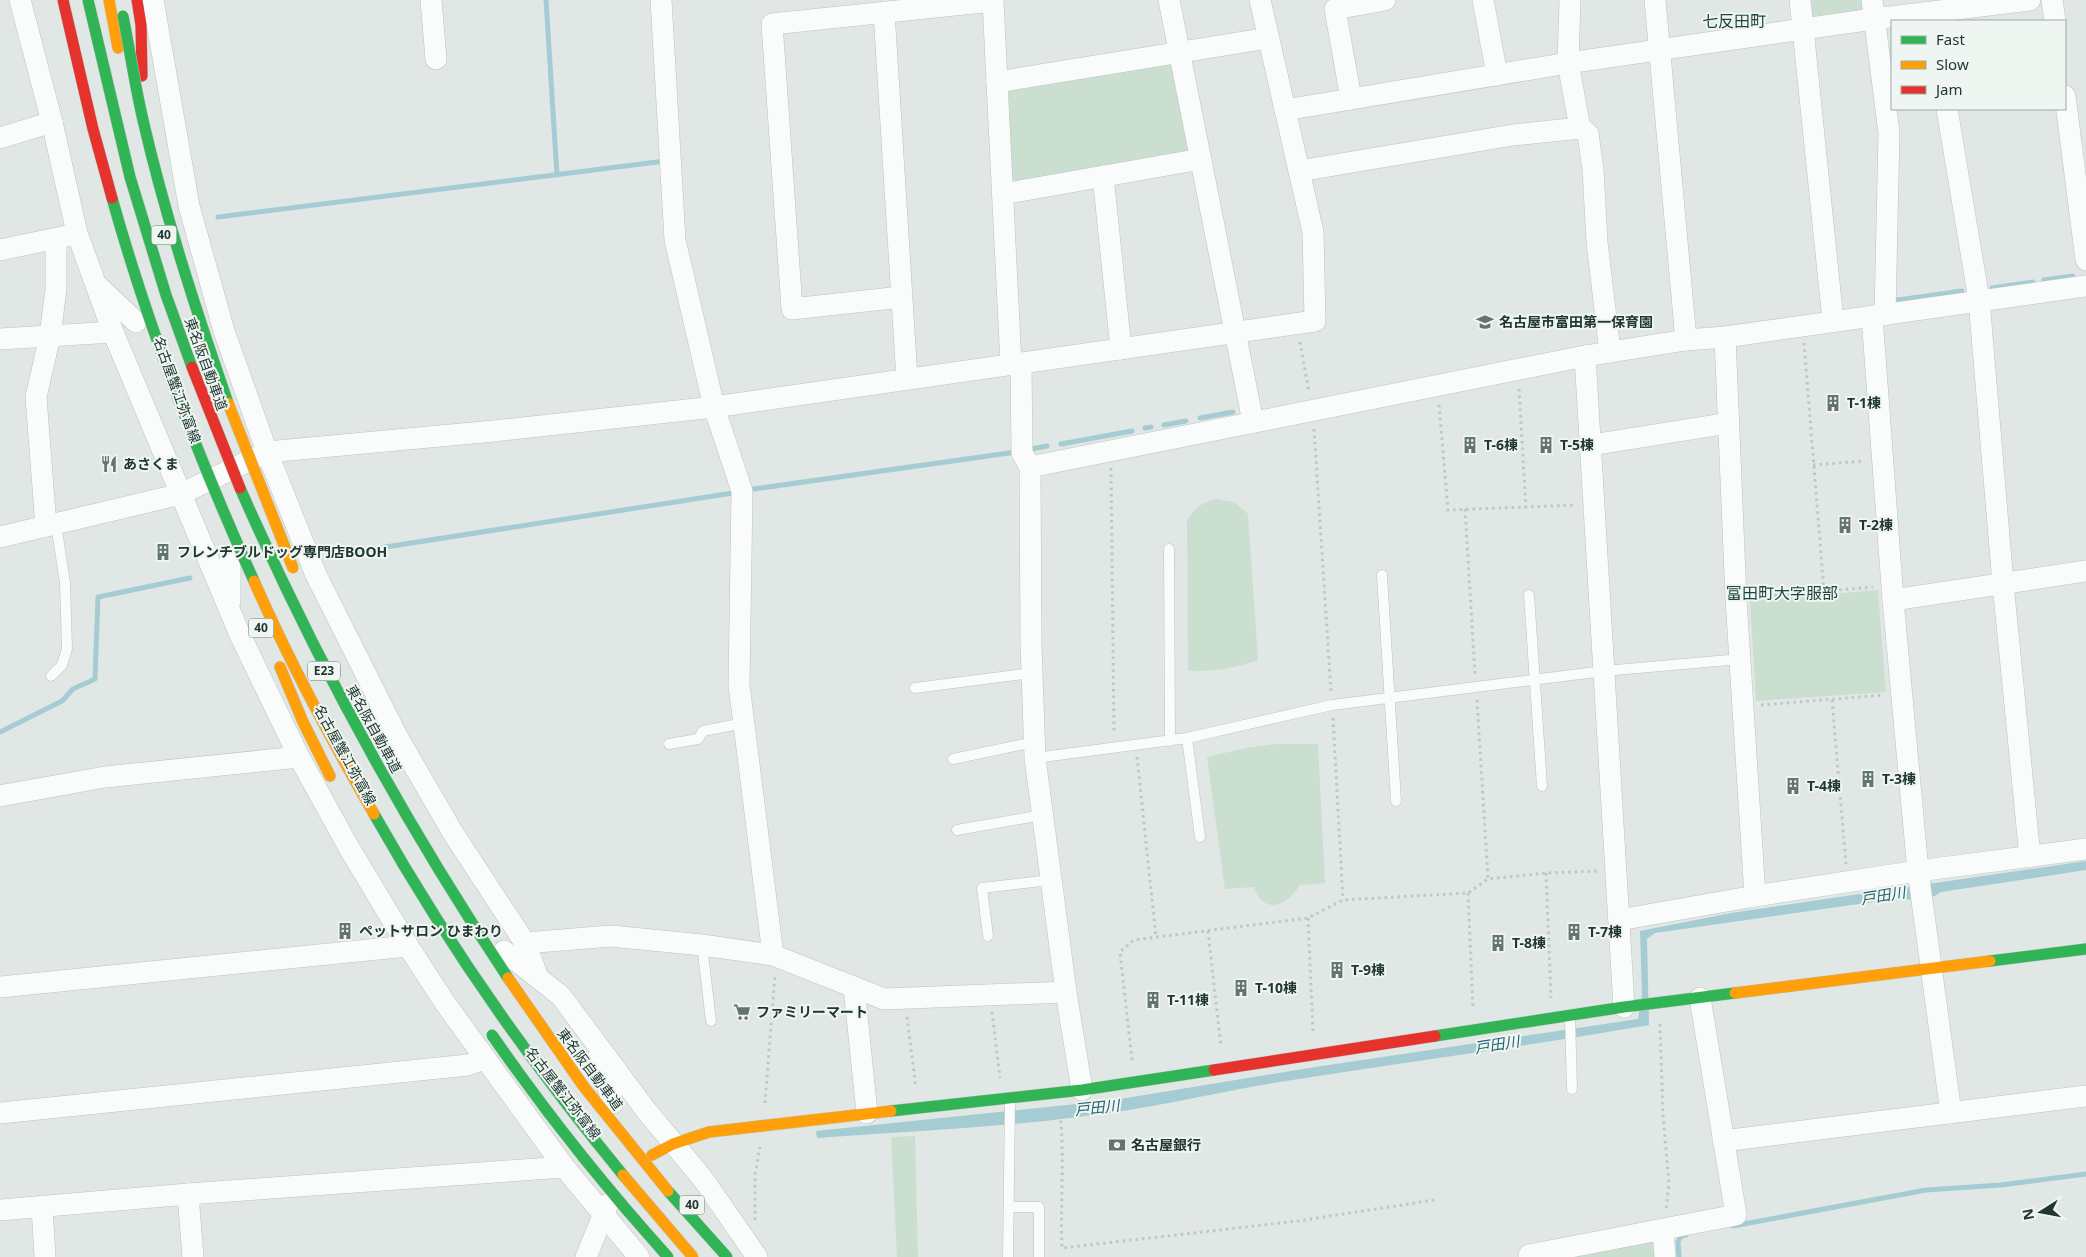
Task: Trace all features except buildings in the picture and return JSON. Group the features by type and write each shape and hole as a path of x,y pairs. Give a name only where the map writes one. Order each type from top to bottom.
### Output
{"main road":[{"path":"54,0 104,214"},
{"name":"E23","path":"63,0 90,122 110,200 160,356 213,493 273,624 342,758 419,892 469,971 519,1041 615,1166 693,1257"},
{"name":"東名阪自動車道","path":"88,0 105,78 136,200 181,340 235,482 297,618 330,682 400,807 486,947 592,1097 680,1206 729,1257"},
{"name":"40","path":"108,0 124,82 152,195 182,296 243,463 278,549 337,676 448,867 504,951"},
{"path":"120,0 143,120 170,224 203,331 228,402 296,575"},
{"path":"137,0 141,25 143,120"},
{"path":"64,55 110,200"},
{"path":"228,557 241,586"},
{"path":"311,612 366,739 400,807"},
{"path":"278,663 303,722 333,780"},
{"name":"名古屋蟹江弥富線","path":"278,663 364,820 457,970 510,1048 616,1185 679,1257"},
{"path":"652,1155 673,1144 709,1132 763,1124 867,1113 1010,1104 1082,1090 1570,1021 1628,1006 1932,970 2086,949"},
{"path":"484,1024 556,1124 602,1182 668,1257"},
{"path":"590,1072 615,1106"},
{"name":"40","path":"630,1125 729,1257"}],"street":[{"path":"20,0 52,122 77,232 113,332 193,488 230,611 299,757 348,846 408,946 484,1059 564,1167 638,1257"},
{"path":"153,0 187,197 208,278 227,340 267,452 316,575 398,738 453,832 525,943 533,981"},
{"path":"431,0 436,59"},
{"path":"661,0 676,240 714,406 742,491 739,685 773,955"},
{"path":"1169,0 1253,422"},
{"path":"0,537 193,488 267,452 494,431 714,406 1315,321 1313,232 1260,0"},
{"path":"1351,99 1336,9 1385,0"},
{"path":"1483,0 1497,75"},
{"path":"1570,0 1568,63 1580,128 1588,134 1593,169 1597,242 1610,352"},
{"path":"1655,0 1686,340"},
{"path":"1800,0 1833,321"},
{"path":"1285,110 1568,63 1802,31 1873,10 1931,17 1999,2 2030,0"},
{"path":"2052,0 2055,20"},
{"path":"901,298 792,309 772,24 993,1 1003,194 1022,453 1030,467 1031,673 1034,750 1066,992 1082,1090"},
{"path":"1873,10 1889,133 1878,315 1887,593 1919,877 1951,1114"},
{"path":"884,12 906,379"},
{"path":"997,82 1268,38"},
{"path":"152,195 169,100"},
{"path":"2066,104 2086,260"},
{"path":"1947,110 1979,300 2003,584 2030,857"},
{"path":"0,138 52,122"},
{"path":"1299,172 1513,135 1580,128"},
{"path":"1003,194 1201,159"},
{"path":"1103,176 1122,348"},
{"path":"0,250 56,239 77,232"},
{"path":"51,525 36,397 50,336 56,289 56,239"},
{"path":"95,282 136,319"},
{"path":"1030,467 1253,422 1313,416 1586,356 1686,340 1725,337 2086,286"},
{"path":"0,339 113,332"},
{"path":"1725,337 1740,659 1755,896"},
{"path":"1586,356 1619,920 1628,1006"},
{"path":"1592,445 1729,423"},
{"path":"228,557 230,611"},
{"path":"1887,593 2003,584 2086,571"},
{"path":"240,635 278,663"},
{"path":"0,796 105,777 299,757"},
{"path":"1619,920 1755,896 1919,877 2086,849"},
{"path":"525,943 611,936 702,945 773,955 884,999 1066,992"},
{"path":"0,987 408,946"},
{"path":"504,951 533,981 561,996 673,1144 703,1179 757,1257"},
{"path":"854,987 867,1113"},
{"path":"1530,1257 1530,1254 1736,1215 1700,998"},
{"path":"590,1036 615,1106"},
{"path":"0,1113 468,1065 484,1059"},
{"path":"1723,1141 2086,1096"},
{"path":"586,1257 616,1185 652,1155"},
{"path":"0,1210 188,1194 564,1167"},
{"path":"188,1194 193,1257"},
{"path":"42,1206 45,1257"},
{"path":"1663,1230 1665,1257"}],"lane":[{"path":"51,525 65,583 67,649 62,665 51,676"},
{"path":"1169,549 1170,741"},
{"path":"1382,575 1396,801"},
{"path":"1530,595 1542,786"},
{"path":"953,759 1034,750 1135,746 1187,738 1332,705 1604,671 1740,659"},
{"path":"915,688 1031,673"},
{"path":"669,744 698,739 703,731 744,723"},
{"path":"1187,738 1200,836"},
{"path":"957,830 1042,815"},
{"path":"988,936 982,888 1051,880"},
{"path":"702,945 711,1021"},
{"path":"1570,1021 1572,1089"},
{"path":"1008,1257 1010,1104"},
{"path":"1009,1207 1040,1207 1039,1257"}],"path":[{"path":"1297,324 1313,416 1343,900"},
{"path":"1803,336 1824,592"},
{"path":"1518,381 1526,508"},
{"path":"1438,397 1448,510 1495,507 1495,510 1582,505"},
{"path":"1813,465 1870,461"},
{"path":"1110,462 1114,748"},
{"path":"1746,598 1824,592 1887,593"},
{"path":"1752,706 1890,695"},
{"path":"1832,700 1846,868"},
{"path":"1135,746 1156,937"},
{"path":"1133,1064 1120,952 1134,940 1308,918 1343,900 1468,892 1488,879 1602,871"},
{"path":"1546,874 1551,1007"},
{"path":"1468,892 1473,1010"},
{"path":"1308,918 1313,1035"},
{"path":"1208,931 1222,1049"},
{"path":"742,1234 755,1223 755,1175 763,1124 776,971 773,955"},
{"path":"1656,1003 1669,1183 1663,1230"},
{"path":"992,1007 1000,1079"},
{"path":"906,1011 916,1095"},
{"path":"1061,1121 1062,1248 1298,1221 1434,1200"}],"green space":[{"path":"1811,0 1868,0 1869,13 1816,20 1812,16"},
{"path":"1168,62 1176,68 1192,148 1187,154 1018,184 1010,177 1007,95 1011,90"},
{"path":"1217,499 1234,502 1248,514 1258,660 1224,669 1188,671 1187,520 1200,506"},
{"path":"1878,590 1886,692 1756,701 1750,601"},
{"path":"1276,744 1318,744 1325,883 1300,885 1282,903 1270,905 1258,896 1254,887 1225,889 1207,757 1246,748"},
{"path":"915,1136 918,1257 897,1257 891,1137"},
{"path":"1651,1240 1656,1243 1657,1257 1564,1257"}],"water":[{"name":"戸田川","path":"2086,861 2086,870 1941,892 1932,897 1922,899 1911,900 1901,898 1655,933 1647,939 1649,1025 1273,1083 1102,1114 980,1127 817,1138 816,1131 1114,1100 1315,1067 1638,1019 1642,994 1640,931 1731,913"}],"waterway":[{"path":"546,0 557,175"},
{"path":"218,217 665,161"},
{"path":"2044,280 2073,276"},
{"path":"1992,288 2033,282"},
{"path":"1891,301 1962,291"},
{"path":"1200,418 1233,412"},
{"path":"1164,425 1186,421"},
{"path":"1145,428 1151,427"},
{"path":"1061,444 1132,431"},
{"path":"1026,450 1047,446"},
{"path":"747,490 1016,452"},
{"path":"334,555 733,493"},
{"path":"0,732 62,701 73,689 95,679 98,597 190,578"},
{"path":"1733,1226 1926,1190 2001,1185 2086,1174"},
{"path":"1679,1257 1678,1242 1681,1236 1686,1235"}],"traffic: fast":[{"path":"88,0 130,177 166,295 192,367"},
{"path":"123,16 140,107 161,192 193,298 228,403"},
{"path":"112,198 142,296 176,393 213,487 254,581"},
{"path":"240,488 299,615 363,739 433,860 508,978"},
{"path":"374,814 430,909 522,1045 623,1175"},
{"path":"1990,961 2086,949"},
{"path":"1435,1036 1624,1007 1735,993"},
{"path":"492,1035 533,1093 577,1149 668,1257"},
{"path":"891,1111 1082,1090 1214,1070"},
{"path":"668,1191 727,1257"}],"traffic: slow":[{"path":"109,0 118,48"},
{"path":"228,403 293,568"},
{"path":"254,581 311,699 374,814"},
{"path":"280,667 303,722 330,776"},
{"path":"1735,993 1990,961"},
{"path":"508,978 584,1087 668,1191"},
{"path":"652,1155 673,1144 709,1132 891,1111"},
{"path":"623,1175 693,1257"}],"traffic: jam":[{"path":"63,0 93,129 112,198"},
{"path":"137,0 141,25 142,76"},
{"path":"192,367 240,488"},
{"path":"1214,1070 1435,1036"}],"place":[{"name":"名古屋市富田第一保育園","path":"1485,322"},
{"name":"T-1棟","path":"1833,403"},
{"name":"T-6棟","path":"1470,445"},
{"name":"T-5棟","path":"1546,445"},
{"name":"あさくま","path":"109,464"},
{"name":"T-2棟","path":"1845,525"},
{"name":"フレンチブルドッグ専門店BOOH","path":"163,552"},
{"name":"T-3棟","path":"1868,779"},
{"name":"T-4棟","path":"1793,786"},
{"name":"ペットサロン ひまわり","path":"345,931"},
{"name":"T-7棟","path":"1574,932"},
{"name":"T-8棟","path":"1498,943"},
{"name":"T-9棟","path":"1337,970"},
{"name":"T-10棟","path":"1241,988"},
{"name":"T-11棟","path":"1153,1000"},
{"name":"ファミリーマート","path":"742,1012"},
{"name":"名古屋銀行","path":"1117,1145"}],"district":[{"name":"七反田町","path":"1734,21"},
{"name":"富田町大字服部","path":"1782,593"}]}
